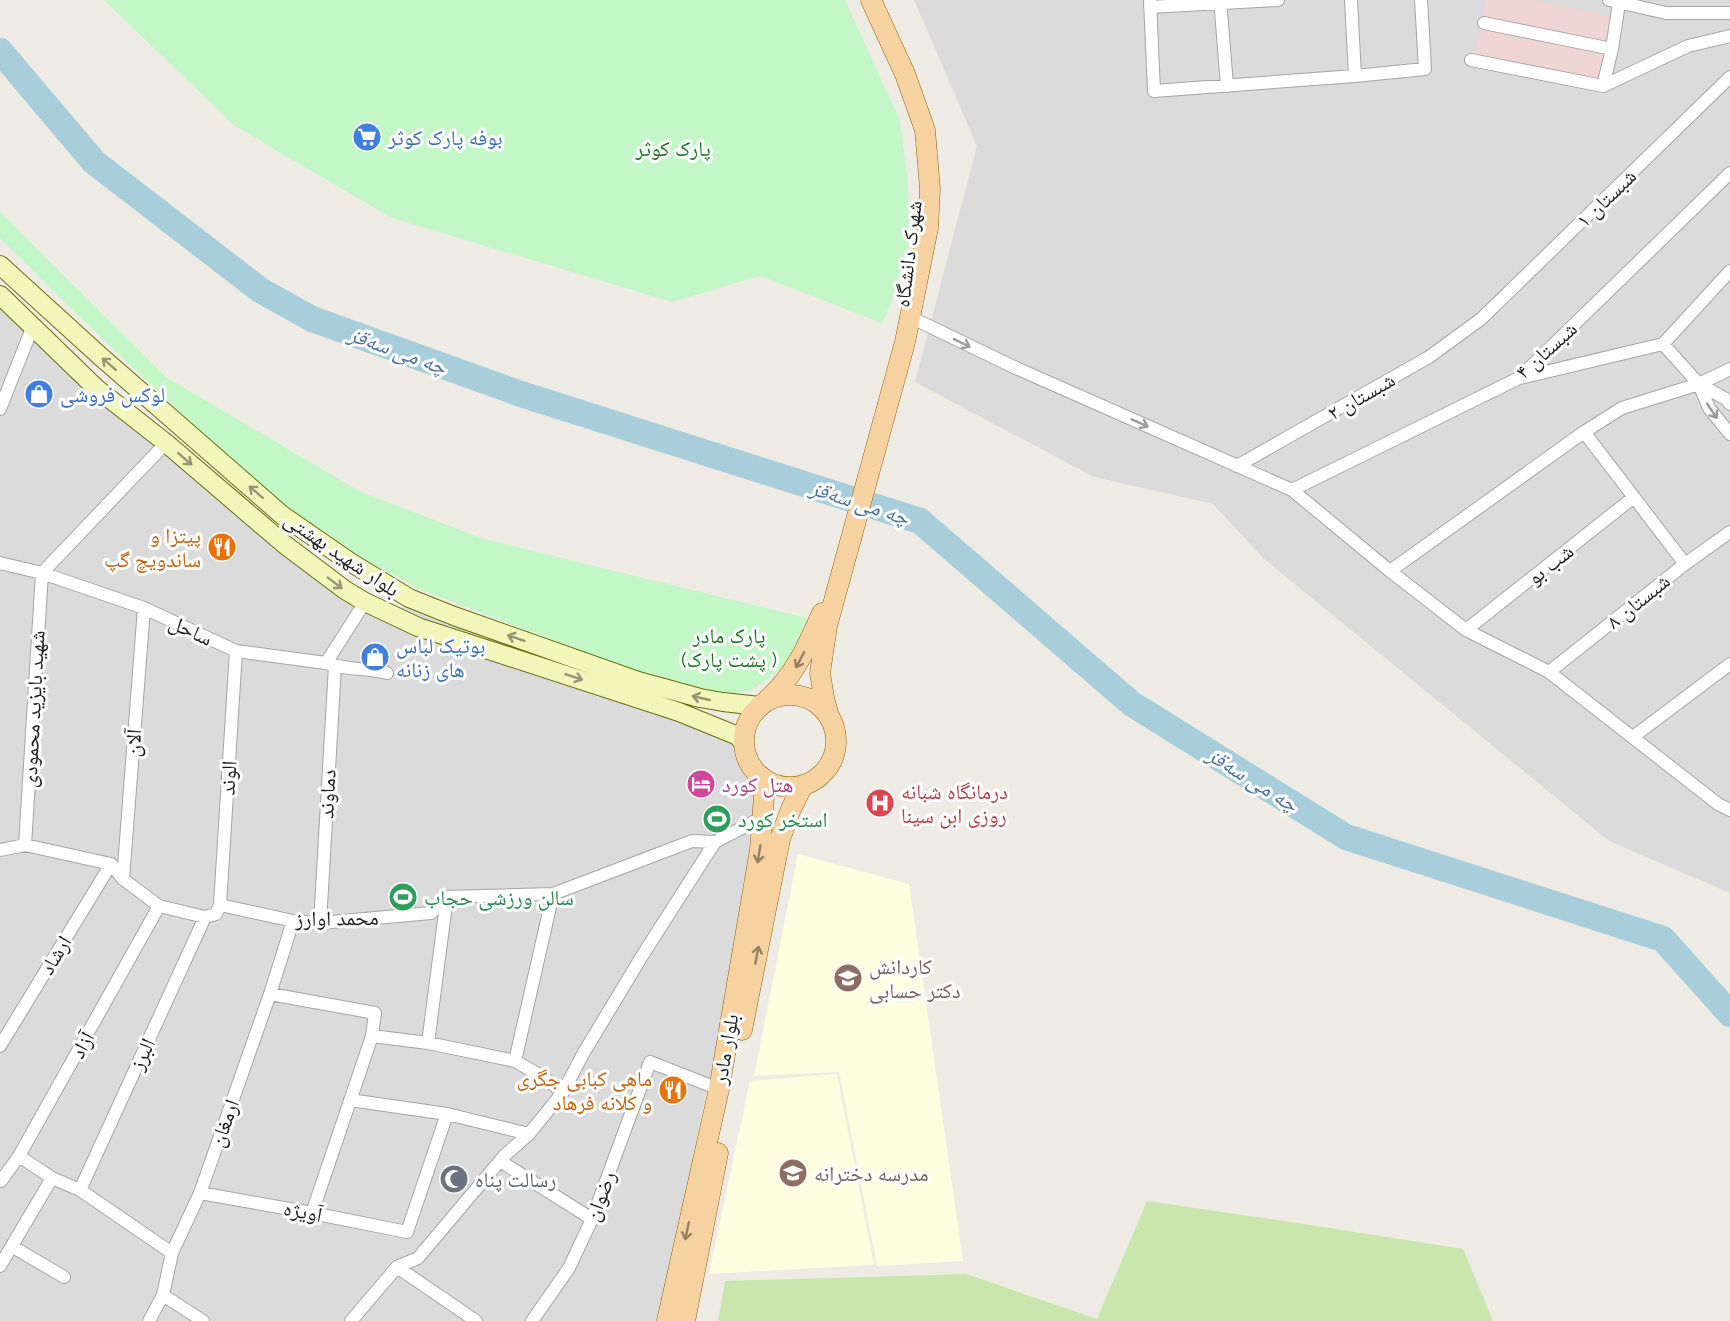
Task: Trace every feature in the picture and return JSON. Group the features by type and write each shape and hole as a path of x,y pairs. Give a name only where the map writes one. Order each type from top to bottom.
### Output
{"main road":[{"name":"شهرک دانشگاه","path":"859,0 903,95 910,119 916,156 915,231 900,341"},
{"path":"826,614 793,673 749,718 745,730 744,743 751,766 772,784 787,787 803,785 816,779 833,757 836,744 835,730 829,717 820,673 826,614 900,341 910,317 928,228 930,189 925,130 905,74 871,0"},
{"name":"بلوار شهید بهشتی","path":"0,265 282,515 350,562 409,598 638,681 700,698 723,702 763,703"},
{"name":"بلوار شهید بهشتی","path":"0,295 96,388 166,443 285,544 345,590 418,627 679,711 738,736 744,743"},
{"path":"763,703 780,695 794,694 808,698 820,706 829,717"},
{"name":"بلوار مادر","path":"667,1321 719,1089 760,850 764,796 759,775"},
{"name":"بلوار مادر","path":"685,1321 780,839 803,785"}],"street":[{"path":"1278,0 1150,3 1154,91 1425,69 1421,0"},
{"path":"1350,0 1355,76"},
{"path":"1603,86 1612,49 1614,1 1666,13 1730,13"},
{"path":"1221,11 1227,86"},
{"path":"1484,23 1612,49"},
{"path":"1471,60 1603,86 1688,46 1730,36"},
{"name":"شبستان ۱","path":"1481,319 1730,77"},
{"name":"شبستان ۴","path":"1292,490 1519,378 1730,173"},
{"path":"1519,378 1663,344 1730,271"},
{"path":"910,317 1016,368 1292,490 1466,630 1549,672 1718,804 1730,810"},
{"name":"شبستان ۲","path":"1237,466 1429,357 1481,319"},
{"path":"0,409 33,326"},
{"path":"1663,344 1699,384 1726,399 1730,404"},
{"path":"1390,571 1584,432 1622,408 1699,384 1730,369"},
{"path":"1699,384 1709,408 1730,434"},
{"path":"1584,432 1684,564"},
{"path":"42,573 166,443"},
{"name":"شب بو","path":"1466,630 1634,497"},
{"name":"شبستان ۸","path":"1549,672 1684,564 1730,532"},
{"name":"ساحل","path":"0,563 42,573 144,608 236,651 375,670 387,674"},
{"name":"شهید بایزید محمودی","path":"25,845 42,573"},
{"path":"330,664 365,602"},
{"name":"آلان","path":"123,879 144,608"},
{"name":"الوند","path":"220,905 236,651"},
{"name":"دماوند","path":"320,923 330,664"},
{"path":"1633,737 1730,664"},
{"path":"351,1321 397,1267 418,1258 500,1161 529,1134 562,1092 636,966 715,842 763,817"},
{"path":"428,1043 447,897 553,894 692,841 715,842"},
{"path":"0,850 25,845 111,864 123,879 159,906 205,917 216,914 220,905"},
{"name":"ارشاد","path":"0,1046 111,864"},
{"path":"515,1061 553,894"},
{"name":"محمد اوارز","path":"220,905 293,921 320,923 432,913 447,897"},
{"name":"آزاد","path":"1,1180 19,1156 159,906"},
{"name":"البرز","path":"80,1190 205,917"},
{"name":"ارمغان","path":"149,1321 163,1295 172,1252 200,1193 270,994 293,921"},
{"path":"270,994 375,1012 372,1036 312,1213"},
{"path":"372,1036 428,1043 515,1061 543,1077 562,1092"},
{"name":"رضوان","path":"532,1321 569,1268 592,1219 650,1062 719,1089"},
{"path":"350,1100 447,1114 529,1134"},
{"name":"آویژه","path":"200,1193 407,1232 447,1114"},
{"path":"19,1156 52,1178 80,1190 172,1252"},
{"path":"500,1161 592,1219"},
{"path":"0,1266 52,1178"},
{"path":"13,1247 64,1277"},
{"path":"397,1267 476,1321"},
{"path":"163,1295 203,1321"}],"shaded area":[{"path":"914,0 1730,0 1730,893 1609,841 1263,558 1213,504 1094,477 915,382 977,146"},
{"path":"1486,0 1534,0 1612,17 1608,42 1483,18"},
{"path":"1480,28 1606,54 1599,83 1475,56"},
{"path":"0,309 337,597 454,616 686,714 736,746 755,787 756,836 715,1053 658,1321 0,1321"},
{"name":"کاردانش دکتر حسابی","path":"798,854 909,884 963,1261 877,1266 839,1072 754,1076"},
{"name":"مدرسه دخترانه","path":"837,1074 874,1265 709,1274 750,1081"}],"green space":[{"name":"پارک کوثر","path":"104,0 845,0 900,120 907,175 910,241 891,303 882,323 760,276 672,302 392,218 235,126"},
{"name":"پارک مادر (پشت پارک )","path":"0,212 166,377 359,491 484,539 807,618 791,658 752,690 728,695 630,669 421,590 344,549 248,476 83,320 0,238"},
{"path":"1147,1201 1463,1249 1493,1321 718,1321 725,1281 966,1274 1097,1319"}],"waterway":[{"name":"چە می سەقز","path":"0,51 94,162 260,290 312,319 521,394 920,521 1132,704 1346,837 1663,939 1730,1014"}],"place":[{"name":"بوفه پارک کوثر","path":"367,137"},
{"name":"لوکس فروشی","path":"39,394"},
{"name":"پیتزا و ساندویچ گپ","path":"222,547"},
{"name":"بوتیک لباس های زنانه","path":"375,657"},
{"name":"هتل کورد","path":"701,784"},
{"name":"درمانگاه شبانه روزی ابن سینا","path":"880,803"},
{"name":"استخر کورد","path":"717,819"},
{"name":"سالن ورزشی حجاب","path":"403,897"},
{"name":"کاردانش دکتر حسابی","path":"848,978"},
{"name":"ماهی کبابی جگری و کلانه فرهاد","path":"673,1090"},
{"name":"مدرسه دخترانه","path":"793,1173"},
{"name":"رسالت پناه","path":"454,1179"}]}
